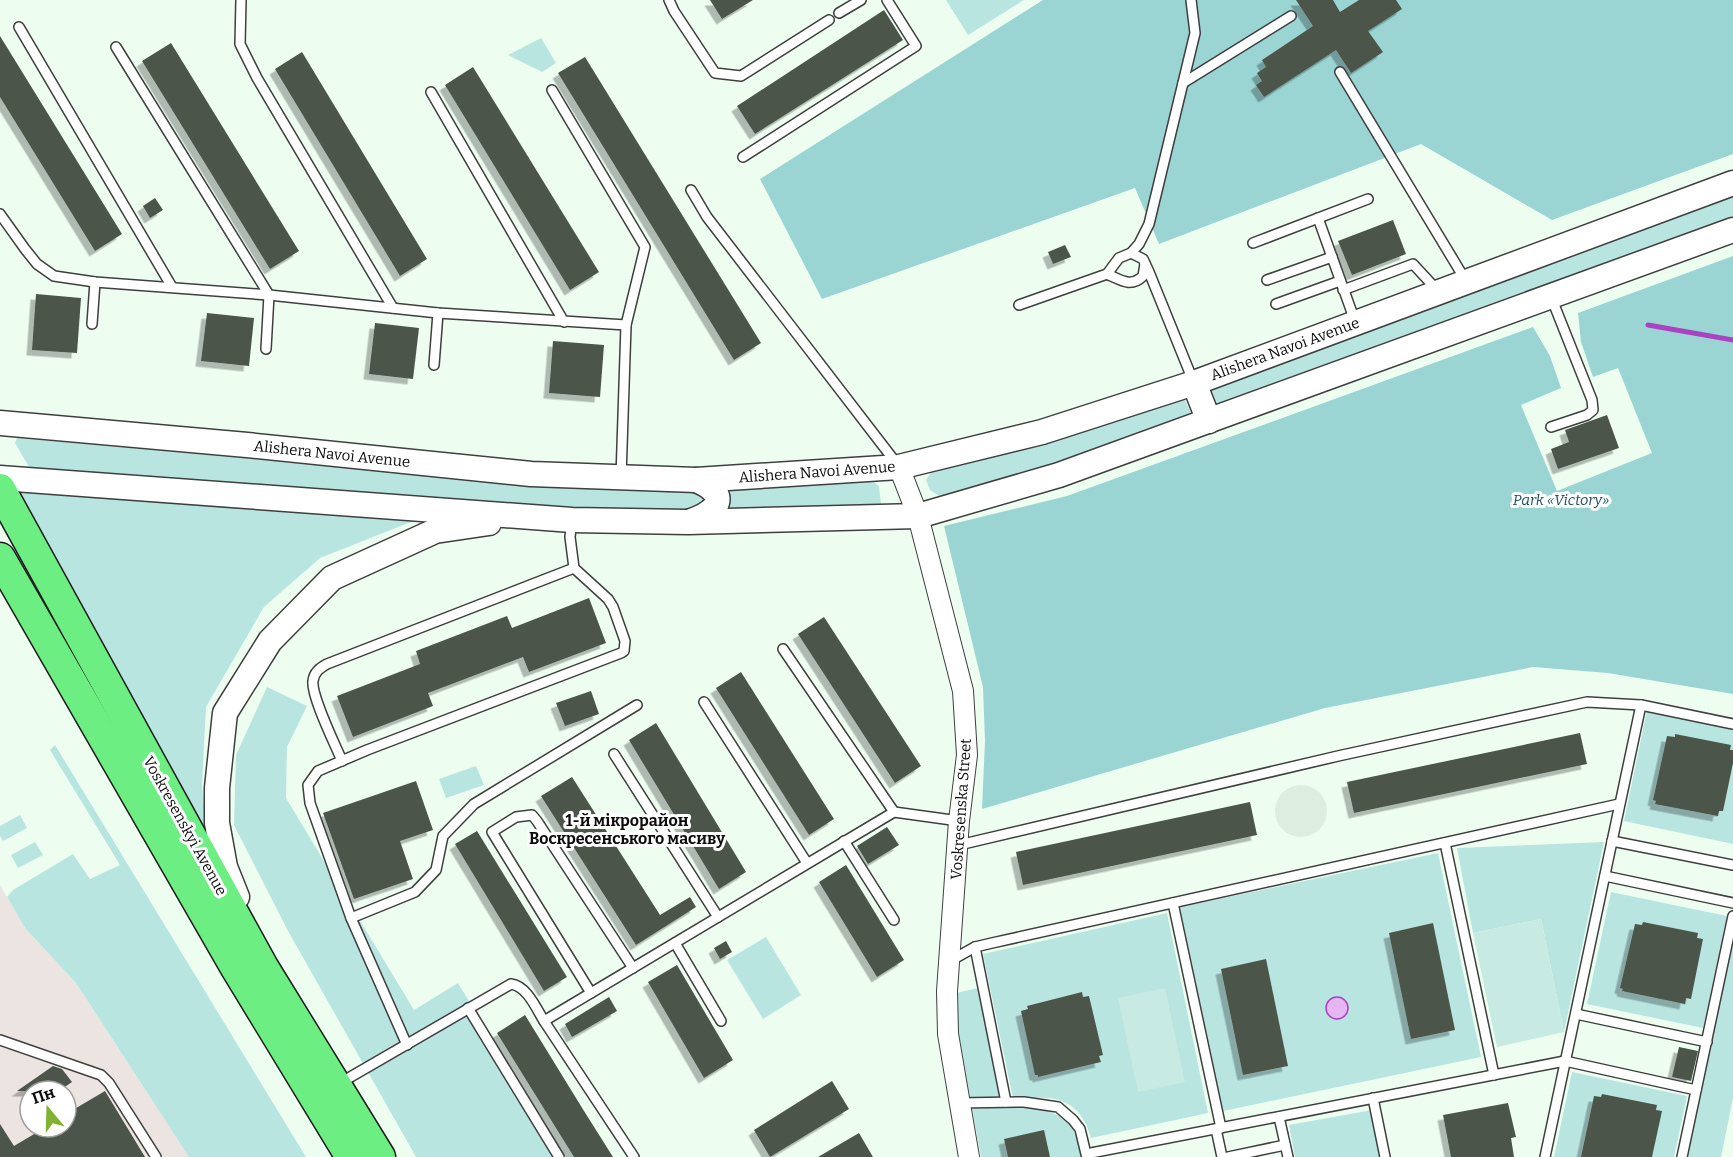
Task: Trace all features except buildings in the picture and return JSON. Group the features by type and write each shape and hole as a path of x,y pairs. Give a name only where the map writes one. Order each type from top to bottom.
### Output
{"main road":[{"name":"Voskresenskyi Avenue","path":"0,489 263,967 380,1157"},
{"name":"Voskresenskyi Avenue","path":"0,558 236,968 351,1157"}],"street":[{"name":"Alishera Navoi Avenue","path":"0,423 531,474 696,480 899,467 1042,432 1194,383 1733,183"},
{"path":"0,478 572,520 688,522 918,516 1059,476 1733,230"},
{"path":"1194,383 1209,421"},
{"name":"Voskresenska Street","path":"899,467 918,516 963,691 968,755 959,821 947,991 948,1034 969,1157"},
{"path":"688,522 706,516 717,504 717,494 711,486 696,480"},
{"path":"263,967 225,867 217,823 225,713 270,641 332,578 435,531 527,516"}],"lane":[{"path":"242,0 240,44 257,78 393,309"},
{"path":"669,0 715,74 741,76 829,20"},
{"path":"840,14 861,0"},
{"path":"742,156 916,46 887,0"},
{"path":"1131,253 1139,244 1149,222 1183,83 1194,33 1191,0"},
{"path":"1183,83 1290,16"},
{"path":"19,27 172,287"},
{"path":"116,48 269,295 266,349"},
{"path":"1340,72 1467,283"},
{"path":"552,90 645,248 626,325 621,477"},
{"path":"431,92 564,322"},
{"path":"691,190 707,217 899,467"},
{"path":"1253,243 1368,199"},
{"path":"0,214 4,229 38,264 54,276 95,282 269,295 438,314 626,325"},
{"path":"1318,218 1356,324"},
{"path":"1139,244 1194,383"},
{"path":"1019,305 1107,274 1122,255 1131,253 1140,256 1145,263 1143,276 1133,283 1107,274"},
{"path":"1267,280 1332,257"},
{"path":"1116,262 1116,272 1120,280"},
{"path":"1276,304 1413,264 1439,293"},
{"path":"1143,276 1153,282"},
{"path":"92,324 95,282"},
{"path":"1551,297 1592,400 1593,410 1587,415 1551,427"},
{"path":"434,365 438,314"},
{"path":"407,1045 351,918 308,794 308,785 318,771 621,653 625,641 613,607 608,599 574,568 570,537 572,520"},
{"path":"342,761 313,690 314,674 319,669 574,568"},
{"path":"783,649 894,812"},
{"path":"704,702 807,863"},
{"path":"959,845 1338,756 1587,702 1641,705 1733,724"},
{"path":"351,918 415,892 436,870 443,836 474,804 637,705"},
{"path":"1545,1157 1641,705"},
{"path":"614,754 718,917"},
{"path":"950,961 975,947 1619,804"},
{"path":"544,1021 894,812 959,821"},
{"path":"591,993 492,832 516,817 532,815 537,821 633,968"},
{"path":"844,841 894,920"},
{"path":"1612,841 1733,865"},
{"path":"1444,843 1494,1075"},
{"path":"1605,876 1733,903"},
{"path":"1173,903 1222,1157"},
{"path":"1682,1157 1733,916"},
{"path":"675,943 721,1022"},
{"path":"975,947 1006,1102"},
{"path":"335,1086 503,987 511,984 518,985 524,990 634,1157"},
{"path":"468,1008 559,1157"},
{"path":"1576,1014 1707,1042"},
{"path":"0,1040 101,1075 109,1083 156,1157"},
{"path":"959,1103 1038,1103 1058,1107 1080,1129 1086,1156 1115,1153 1218,1129 1565,1061 1696,1090"},
{"path":"1372,1098 1385,1157"},
{"path":"1280,1117 1288,1157"},
{"path":"1228,1157 1285,1145"}],"shaded area":[{"path":"946,0 1024,0 968,35"},
{"path":"541,38 556,63 542,72 508,55"},
{"path":"1733,195 1733,223 1223,407 1214,404 1210,392 1217,383"},
{"path":"1177,397 1185,400 1191,413 1184,422 1029,476 939,496 930,490 926,480 932,471 1065,437"},
{"path":"17,438 333,466 871,480 879,486 881,504 871,509 667,517 29,467 15,443"},
{"path":"17,490 421,518 320,558 264,607 206,707 202,785 208,843"},
{"path":"267,687 307,706 287,747 286,798 414,1010 458,983 565,1157 416,1157 288,931 234,825 236,755"},
{"path":"1647,710 1733,728 1733,844 1624,821"},
{"path":"55,745 306,1157 189,1157 76,983 25,928 7,897 13,890 73,854 90,879 120,865 50,750"},
{"path":"476,766 484,785 446,798 439,779"},
{"path":"1296,785 1306,785 1320,792 1327,811 1320,830 1306,837 1296,837 1286,833 1279,826 1275,816 1275,806 1279,796 1286,789"},
{"path":"20,815 27,828 3,841 0,836 0,826"},
{"path":"35,842 43,855 18,868 11,855"},
{"path":"1604,842 1564,1032 1541,919 1473,933 1457,848"},
{"path":"1438,853 1481,1057 1223,1111 1180,907"},
{"path":"0,885 25,928 76,983 189,1157 0,1157"},
{"path":"1611,892 1727,916 1703,1028 1587,1004"},
{"path":"1167,913 1208,1113 1091,1138 1081,1116 1063,1101 1046,1098 1013,1098 983,954"},
{"path":"1541,919 1564,1032 1497,1047 1473,933"},
{"path":"766,937 801,995 763,1019 727,960"},
{"path":"1733,938 1733,1098 1721,1157 1687,1157"},
{"path":"978,988 1000,1097 970,1098 958,1039 956,993"},
{"path":"1165,988 1185,1082 1138,1092 1118,998"},
{"path":"1337,997 1345,1000 1348,1008 1345,1016 1337,1019 1329,1016 1326,1008 1329,1000"},
{"path":"1572,1072 1687,1096 1674,1157 1554,1157"},
{"path":"972,1109 1040,1109 1060,1117 1069,1124 1076,1136 1081,1157 981,1157"},
{"path":"1372,1110 1381,1157 1295,1157 1289,1125"}],"green space":[{"path":"1043,0 1733,0 1733,154 1552,220 1421,144 1159,244 1135,188 822,299 760,179"},
{"name":"Park «Victory»","path":"1733,256 1733,694 1608,673 1533,667 1325,708 982,809 985,741 983,687 944,526 1067,496 1533,327 1550,356 1561,388 1521,405 1557,491 1652,453 1618,368 1593,377 1581,342 1578,313"}],"waterway":[{"path":"1648,325 1733,340"}],"district":[{"name":"1-й мікрорайон Воскресенського масиву","path":"627,829"}]}
